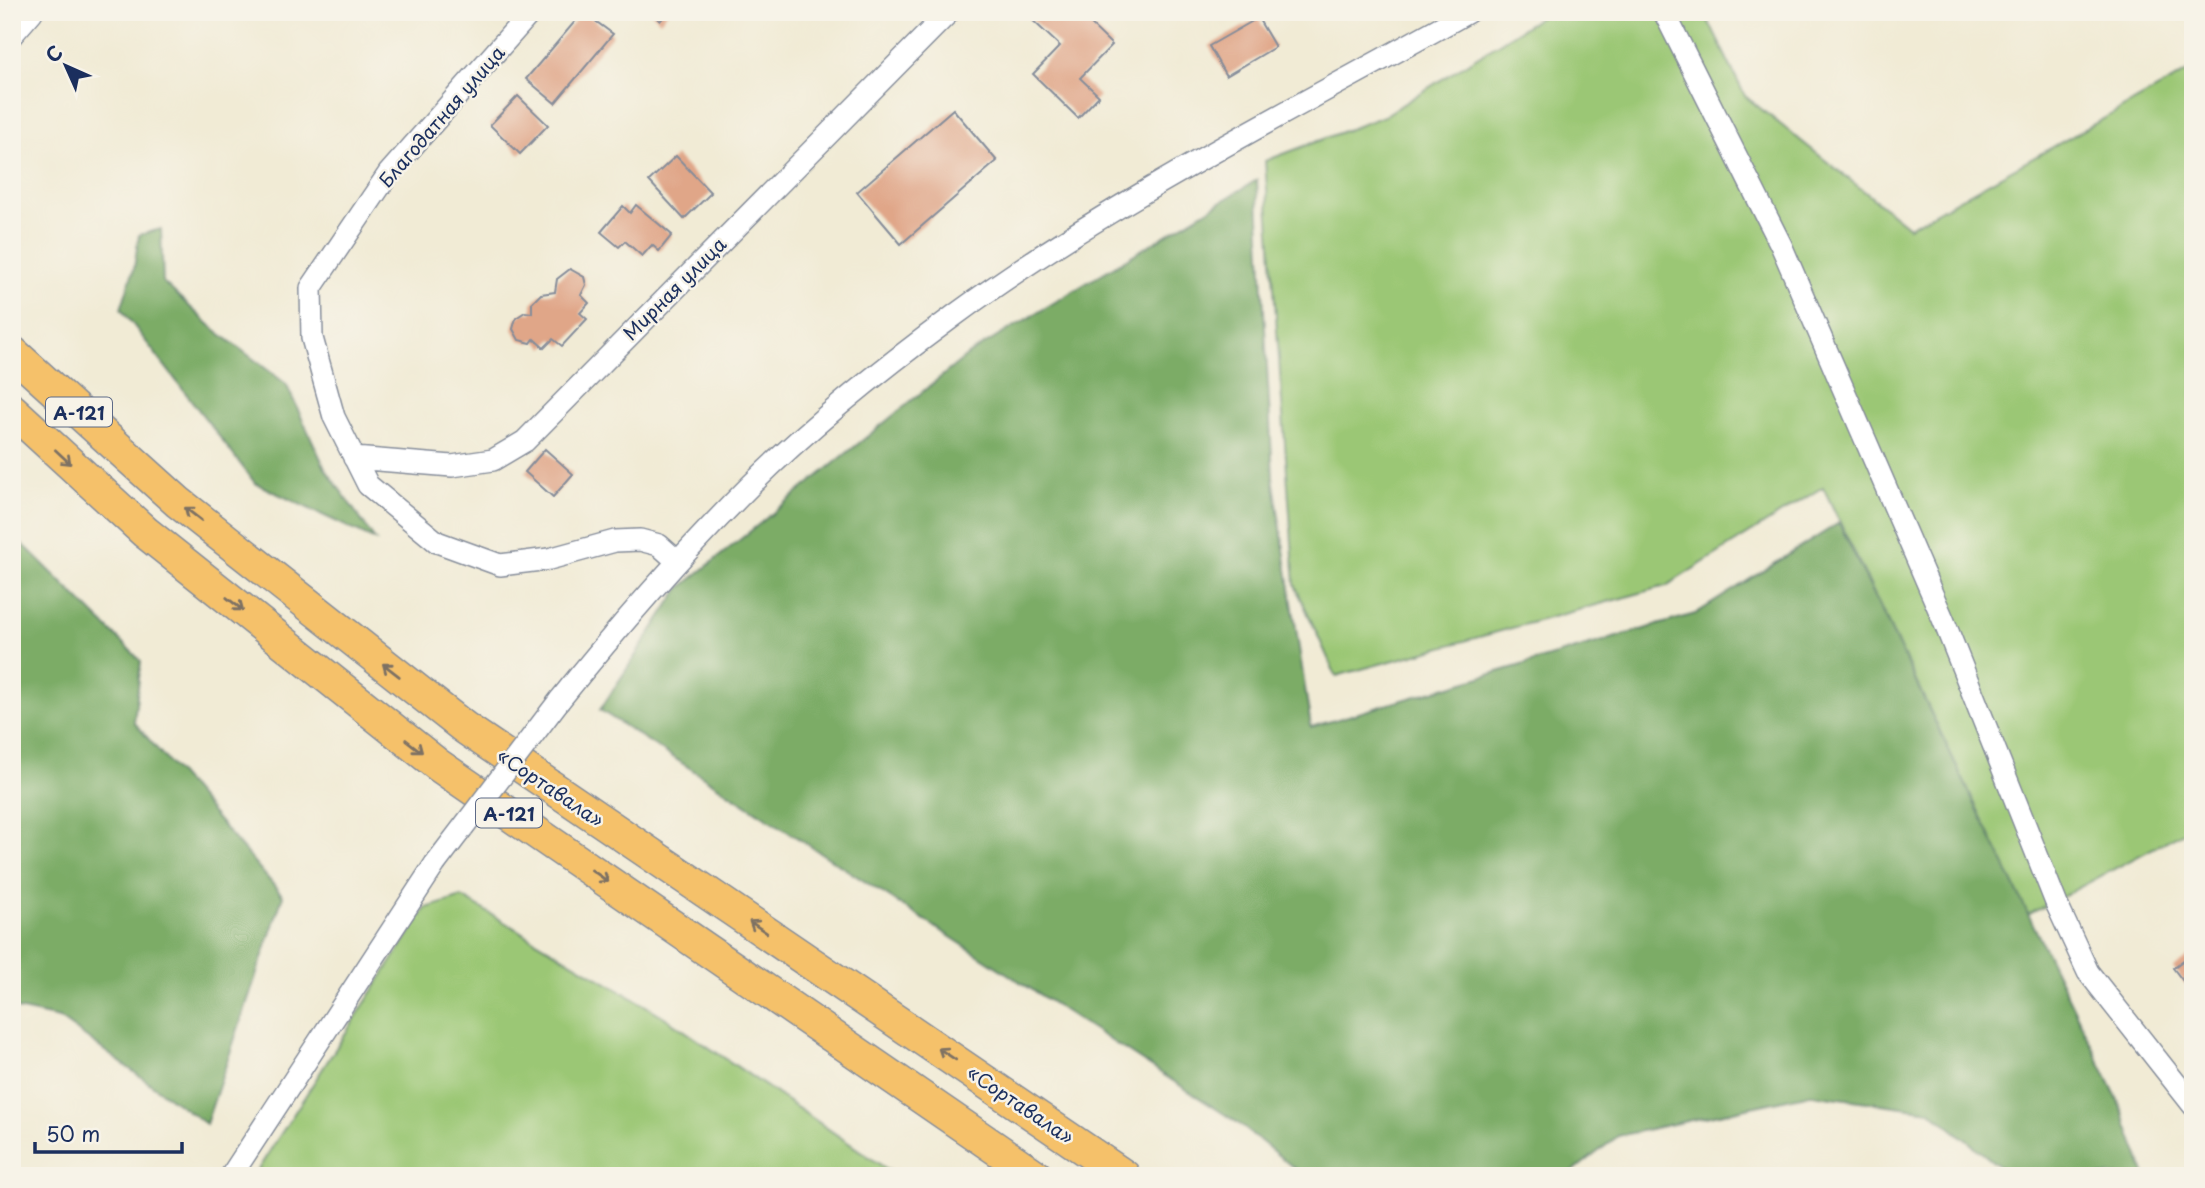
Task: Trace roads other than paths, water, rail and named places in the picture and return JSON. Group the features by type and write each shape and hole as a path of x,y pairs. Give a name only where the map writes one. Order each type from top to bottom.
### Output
{"highway":[{"name":"«Сортавала»","path":"12,352 178,502 465,728 1124,1176"},
{"name":"А-121","path":"12,410 145,533 438,765 1036,1176"}],"street":[{"path":"12,35 32,12"},
{"name":"Благодатная улица","path":"531,12 389,173 311,288 313,338 334,417 368,485 437,542 500,565 549,559 615,541 640,540 659,545 677,561"},
{"name":"Мирная улица","path":"354,458 452,466 493,460 525,441 948,12"},
{"path":"231,1176 435,864 558,701 677,561 753,483 853,396 956,315 1103,219 1243,137 1468,12"},
{"path":"1664,12 1781,245 1943,619 2057,905 2088,972 2193,1105"}]}
